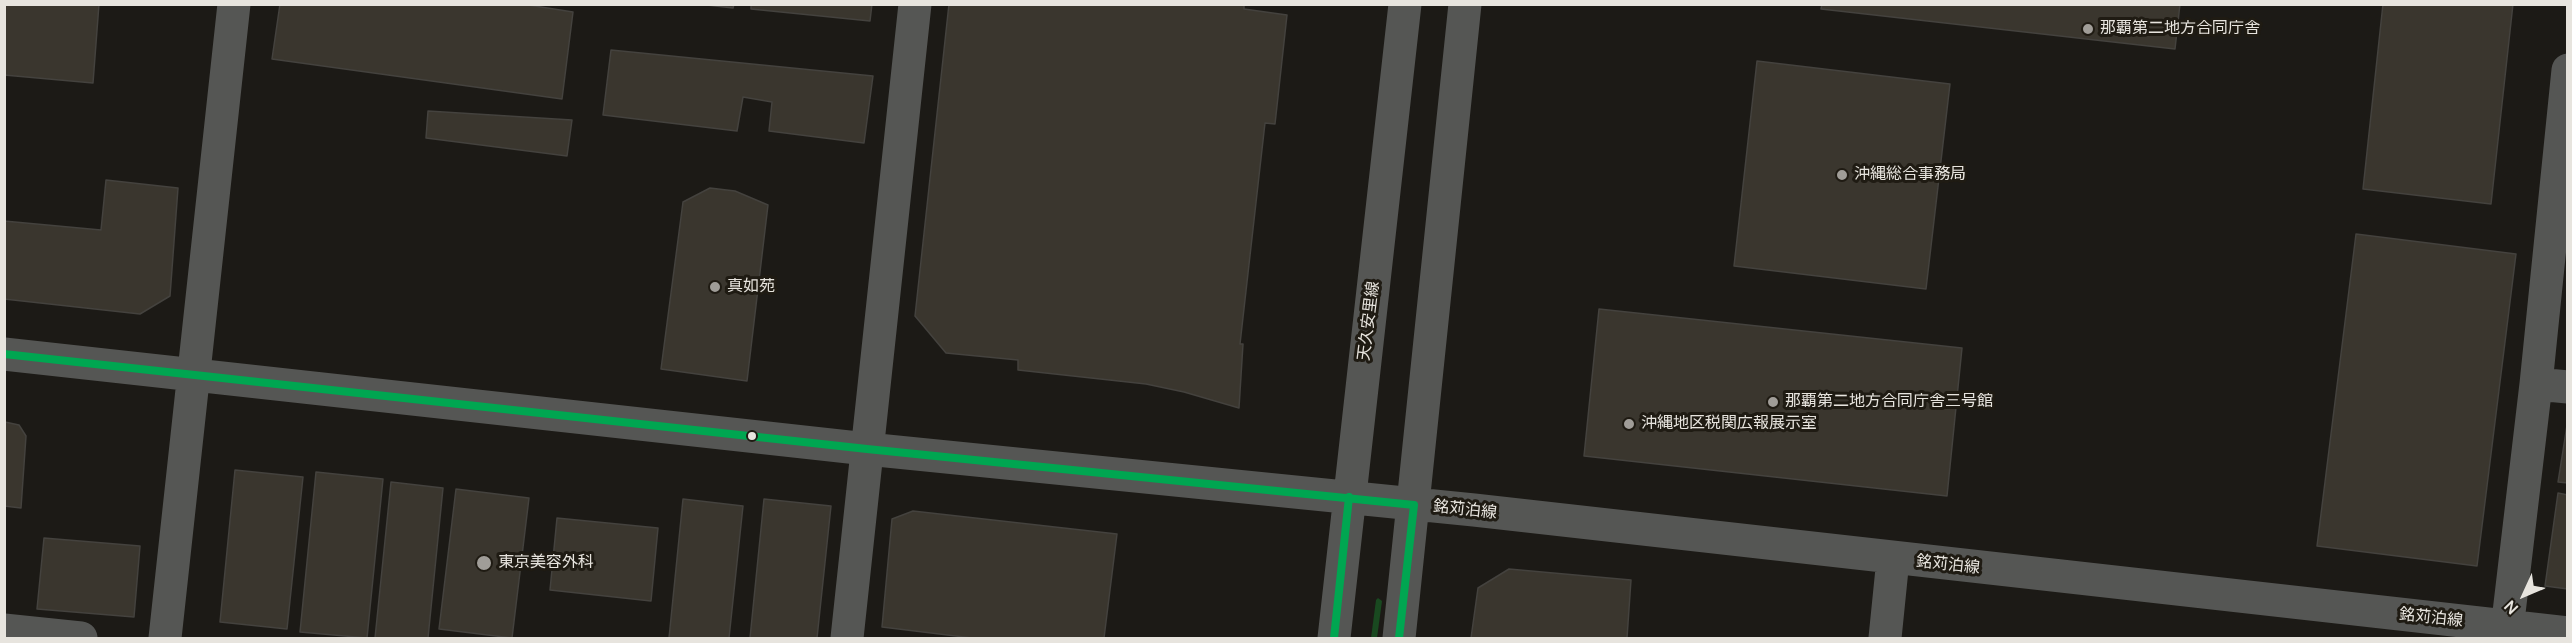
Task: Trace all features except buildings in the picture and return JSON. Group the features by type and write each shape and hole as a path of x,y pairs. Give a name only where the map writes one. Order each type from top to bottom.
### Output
{"street":[{"path":"165,639 234,4"},
{"path":"847,639 915,4"},
{"name":"天久安里線","path":"1334,639 1405,4"},
{"path":"1399,639 1464,4"},
{"path":"2506,633 2536,384 2568,70"},
{"name":"銘苅泊線","path":"4,354 867,449 1349,497 1893,559 2506,633 2568,633"},
{"path":"2536,384 2568,387"},
{"path":"1885,639 1893,559"},
{"path":"4,630 81,639"}],"green space":[{"path":"1378,598 1382,601 1377,638 1371,638 1376,600"}],"transit line":[{"path":"4,354 867,449 1414,505 1399,638"},
{"path":"1334,638 1349,497"}],"place":[{"name":"那覇第二地方合同庁舎","path":"2088,29"},
{"name":"沖縄総合事務局","path":"1842,175"},
{"name":"真如苑","path":"715,287"},
{"name":"那覇第二地方合同庁舎三号館","path":"1773,402"},
{"name":"沖縄地区税関広報展示室","path":"1629,424"},
{"name":"東京美容外科","path":"484,563"}]}
